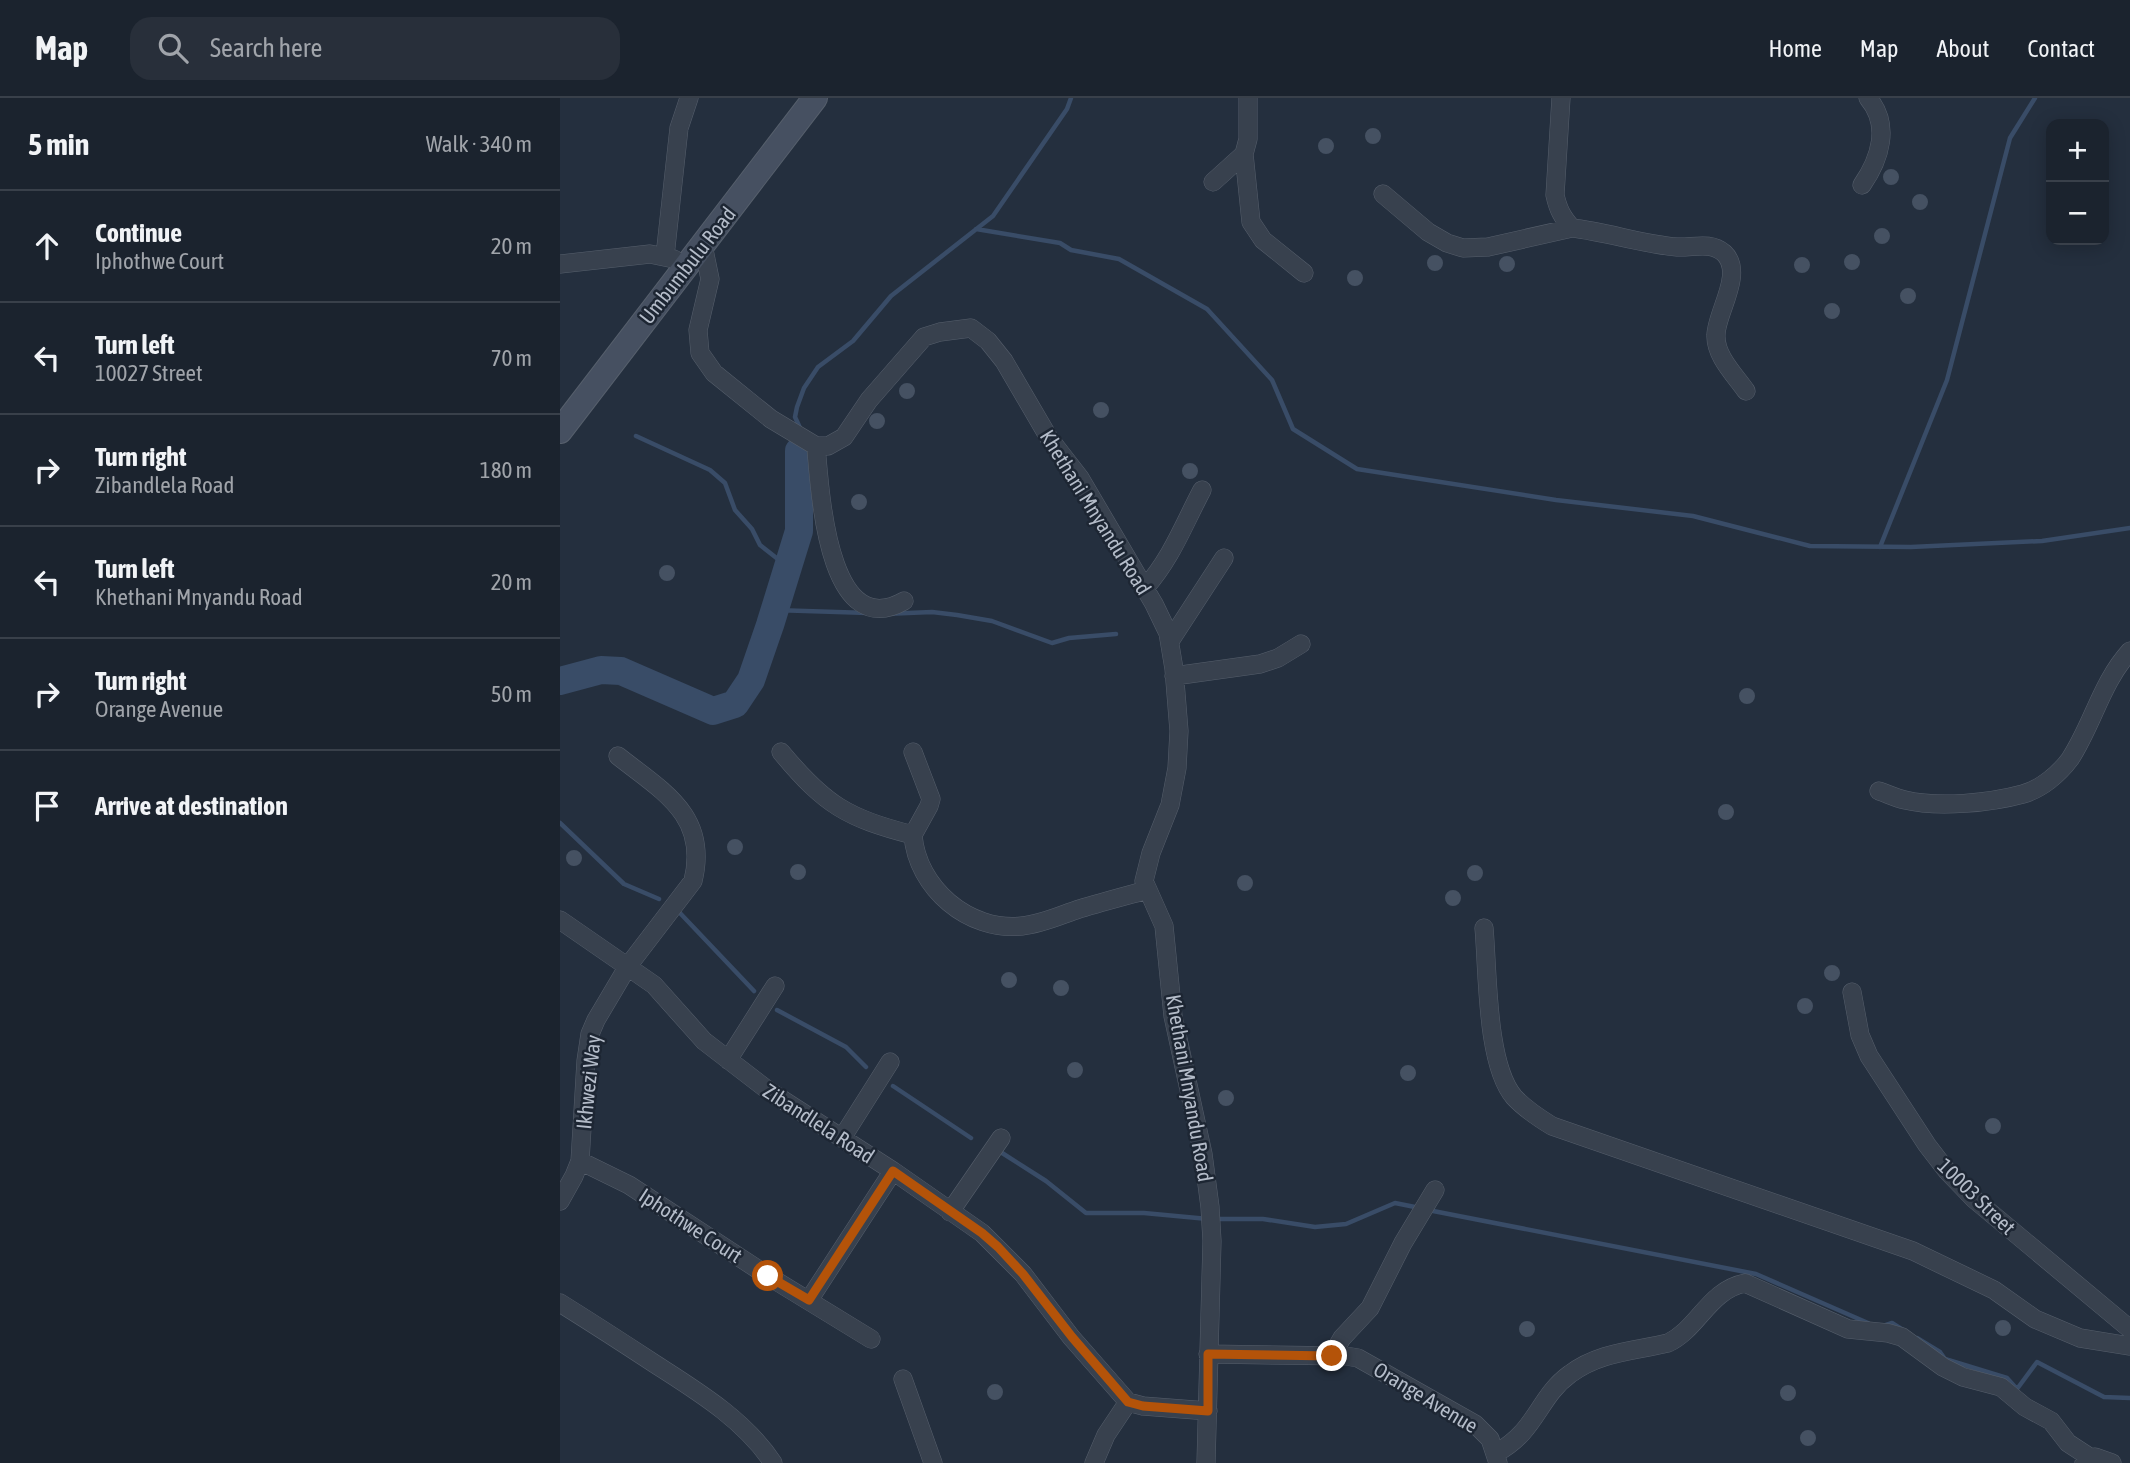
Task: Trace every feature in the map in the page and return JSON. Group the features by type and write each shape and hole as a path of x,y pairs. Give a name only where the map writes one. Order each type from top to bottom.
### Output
{"main road":[{"name":"Umbumbulu Road","path":"560,431 685,254 815,98"}],"street":[{"path":"689,98 680,128 685,254 710,279 698,330 700,353 714,373 771,419 816,446 823,519 834,560 846,586 860,602 871,608 883,610 904,601"},
{"path":"1248,98 1248,139 1244,154 1251,222 1263,240 1304,273"},
{"path":"1561,98 1555,195 1558,210 1572,228"},
{"path":"1862,185 1880,152 1882,137 1879,121 1868,98"},
{"path":"1213,181 1244,154"},
{"path":"1382,194 1429,232 1447,243 1463,248 1488,247 1572,228 1679,247 1710,245 1725,254 1730,266 1730,286 1715,335 1719,352 1746,391"},
{"path":"560,264 650,254 685,254"},
{"name":"Khethani Mnyandu Road","path":"816,446 834,444 844,437 869,400 924,337 971,328 988,341 1004,361 1049,438 1087,489 1164,624 1170,640 1174,676 1179,749 1177,775 1170,805 1145,869 1144,881 1164,926 1173,1016 1203,1154 1210,1208 1212,1241 1206,1463"},
{"path":"1145,588 1163,567 1202,490"},
{"path":"1170,640 1224,558"},
{"path":"1174,676 1261,664 1278,658 1301,644"},
{"path":"1879,790 1906,800 1943,803 1993,800 2032,790 2052,778 2070,759 2112,674 2130,651"},
{"path":"781,752 814,790 852,816 913,835"},
{"path":"913,752 931,799 913,835 916,850 936,892 957,909 979,920 1019,926 1147,890"},
{"path":"618,756 674,800 685,814 695,847 696,870 693,881 628,966"},
{"name":"Zibandlela Road","path":"560,920 654,985 704,1041 769,1091 893,1171 982,1233 1023,1274 1128,1402"},
{"path":"1484,928 1496,1051 1506,1084 1530,1112 1552,1126 1913,1251 1994,1290 2035,1319 2080,1338 2130,1346"},
{"name":"Ikhwezi Way","path":"560,1201 580,1161 590,1034 628,966"},
{"path":"728,1060 775,986"},
{"name":"10003 Street","path":"1852,992 1860,1035 1869,1056 1927,1146 1947,1171 1974,1199 2130,1329"},
{"path":"842,1138 890,1062"},
{"path":"950,1212 1001,1138"},
{"name":"Iphothwe Court","path":"580,1161 629,1185 871,1339"},
{"path":"809,1300 893,1171"},
{"path":"1332,1356 1342,1338 1370,1308 1403,1243 1435,1190"},
{"path":"1497,1458 1527,1430 1551,1393 1567,1375 1603,1356 1677,1339 1715,1299 1745,1283 1848,1329 1888,1333 1902,1338 1942,1367 1963,1377 2001,1387 2025,1407 2051,1421 2087,1461 2103,1459 2112,1463"},
{"path":"560,1303 694,1389 725,1412 752,1437 773,1463"},
{"name":"Orange Avenue","path":"1208,1354 1358,1358 1475,1424 1490,1439 1497,1458"},
{"path":"903,1379 933,1463"},
{"path":"1094,1463 1106,1436 1128,1402 1143,1406 1208,1411"}],"building":[{"path":"1373,128 1381,136 1373,144 1365,136"},
{"path":"1326,138 1334,146 1326,154 1318,146"},
{"path":"1891,169 1899,177 1891,185 1883,177"},
{"path":"1920,194 1928,202 1920,210 1912,202"},
{"path":"1882,228 1890,236 1882,244 1874,236"},
{"path":"1852,254 1860,262 1852,270 1844,262"},
{"path":"1435,255 1443,263 1435,271 1427,263"},
{"path":"1507,256 1515,264 1507,272 1499,264"},
{"path":"1802,257 1810,265 1802,273 1794,265"},
{"path":"1355,270 1363,278 1355,286 1347,278"},
{"path":"1908,288 1916,296 1908,304 1900,296"},
{"path":"1832,303 1840,311 1832,319 1824,311"},
{"path":"907,383 915,391 907,399 899,391"},
{"path":"1101,402 1109,410 1101,418 1093,410"},
{"path":"877,413 885,421 877,429 869,421"},
{"path":"1190,463 1198,471 1190,479 1182,471"},
{"path":"859,494 867,502 859,510 851,502"},
{"path":"667,565 675,573 667,581 659,573"},
{"path":"1747,688 1755,696 1747,704 1739,696"},
{"path":"1726,804 1734,812 1726,820 1718,812"},
{"path":"735,839 743,847 735,855 727,847"},
{"path":"574,850 582,858 574,866 566,858"},
{"path":"798,864 806,872 798,880 790,872"},
{"path":"1475,865 1483,873 1475,881 1467,873"},
{"path":"1245,875 1253,883 1245,891 1237,883"},
{"path":"1453,890 1459,892 1459,904 1453,906 1447,904 1445,898 1447,892"},
{"path":"1832,965 1840,973 1832,981 1824,973"},
{"path":"1009,972 1017,980 1009,988 1001,980"},
{"path":"1061,980 1069,988 1061,996 1053,988"},
{"path":"1805,998 1813,1006 1805,1014 1797,1006"},
{"path":"1075,1062 1083,1070 1075,1078 1067,1070"},
{"path":"1408,1065 1416,1073 1408,1081 1400,1073"},
{"path":"1226,1090 1234,1098 1226,1106 1218,1098"},
{"path":"1993,1118 2001,1126 1993,1134 1985,1126"},
{"path":"2003,1320 2011,1328 2003,1336 1995,1328"},
{"path":"1527,1321 1535,1329 1527,1337 1519,1329"},
{"path":"995,1384 1003,1392 995,1400 987,1392"},
{"path":"1788,1385 1796,1393 1788,1401 1780,1393"},
{"path":"1808,1430 1816,1438 1808,1446 1800,1438"}],"waterway":[{"path":"801,430 795,417 797,407 804,388 818,367 853,341 891,296 993,216 1067,109 1071,98"},
{"path":"1880,547 1947,380 2010,138 2035,98"},
{"path":"976,229 1060,243 1071,250 1119,259 1207,309 1272,380 1293,429 1357,469 1556,500 1693,516 1810,546 1911,547 2042,541 2130,528"},
{"path":"636,436 710,470 725,483 735,510 752,529 760,545 788,567"},
{"path":"560,681 601,670 621,671 713,711 735,704 751,680 799,531 799,451"},
{"path":"774,610 868,613"},
{"path":"884,614 932,612 992,621 1052,643 1069,638 1116,634"},
{"path":"560,823 624,884 659,899"},
{"path":"679,912 754,991"},
{"path":"777,1010 846,1047 866,1067"},
{"path":"893,1086 971,1138"},
{"path":"999,1151 1046,1181 1086,1213 1144,1213 1208,1219"},
{"path":"1217,1219 1263,1219 1315,1227 1346,1224 1395,1203 1420,1208"},
{"path":"1428,1210 1756,1274 1868,1323"},
{"path":"1886,1325 1892,1323 1903,1330"},
{"path":"1917,1338 1940,1352 1945,1359 2007,1378 2017,1389 2037,1362 2104,1397 2130,1398"}],"route":[{"path":"768,1276 809,1300 893,1171 998,1247 1128,1402 1143,1406 1208,1411 1208,1354 1332,1356"}]}
